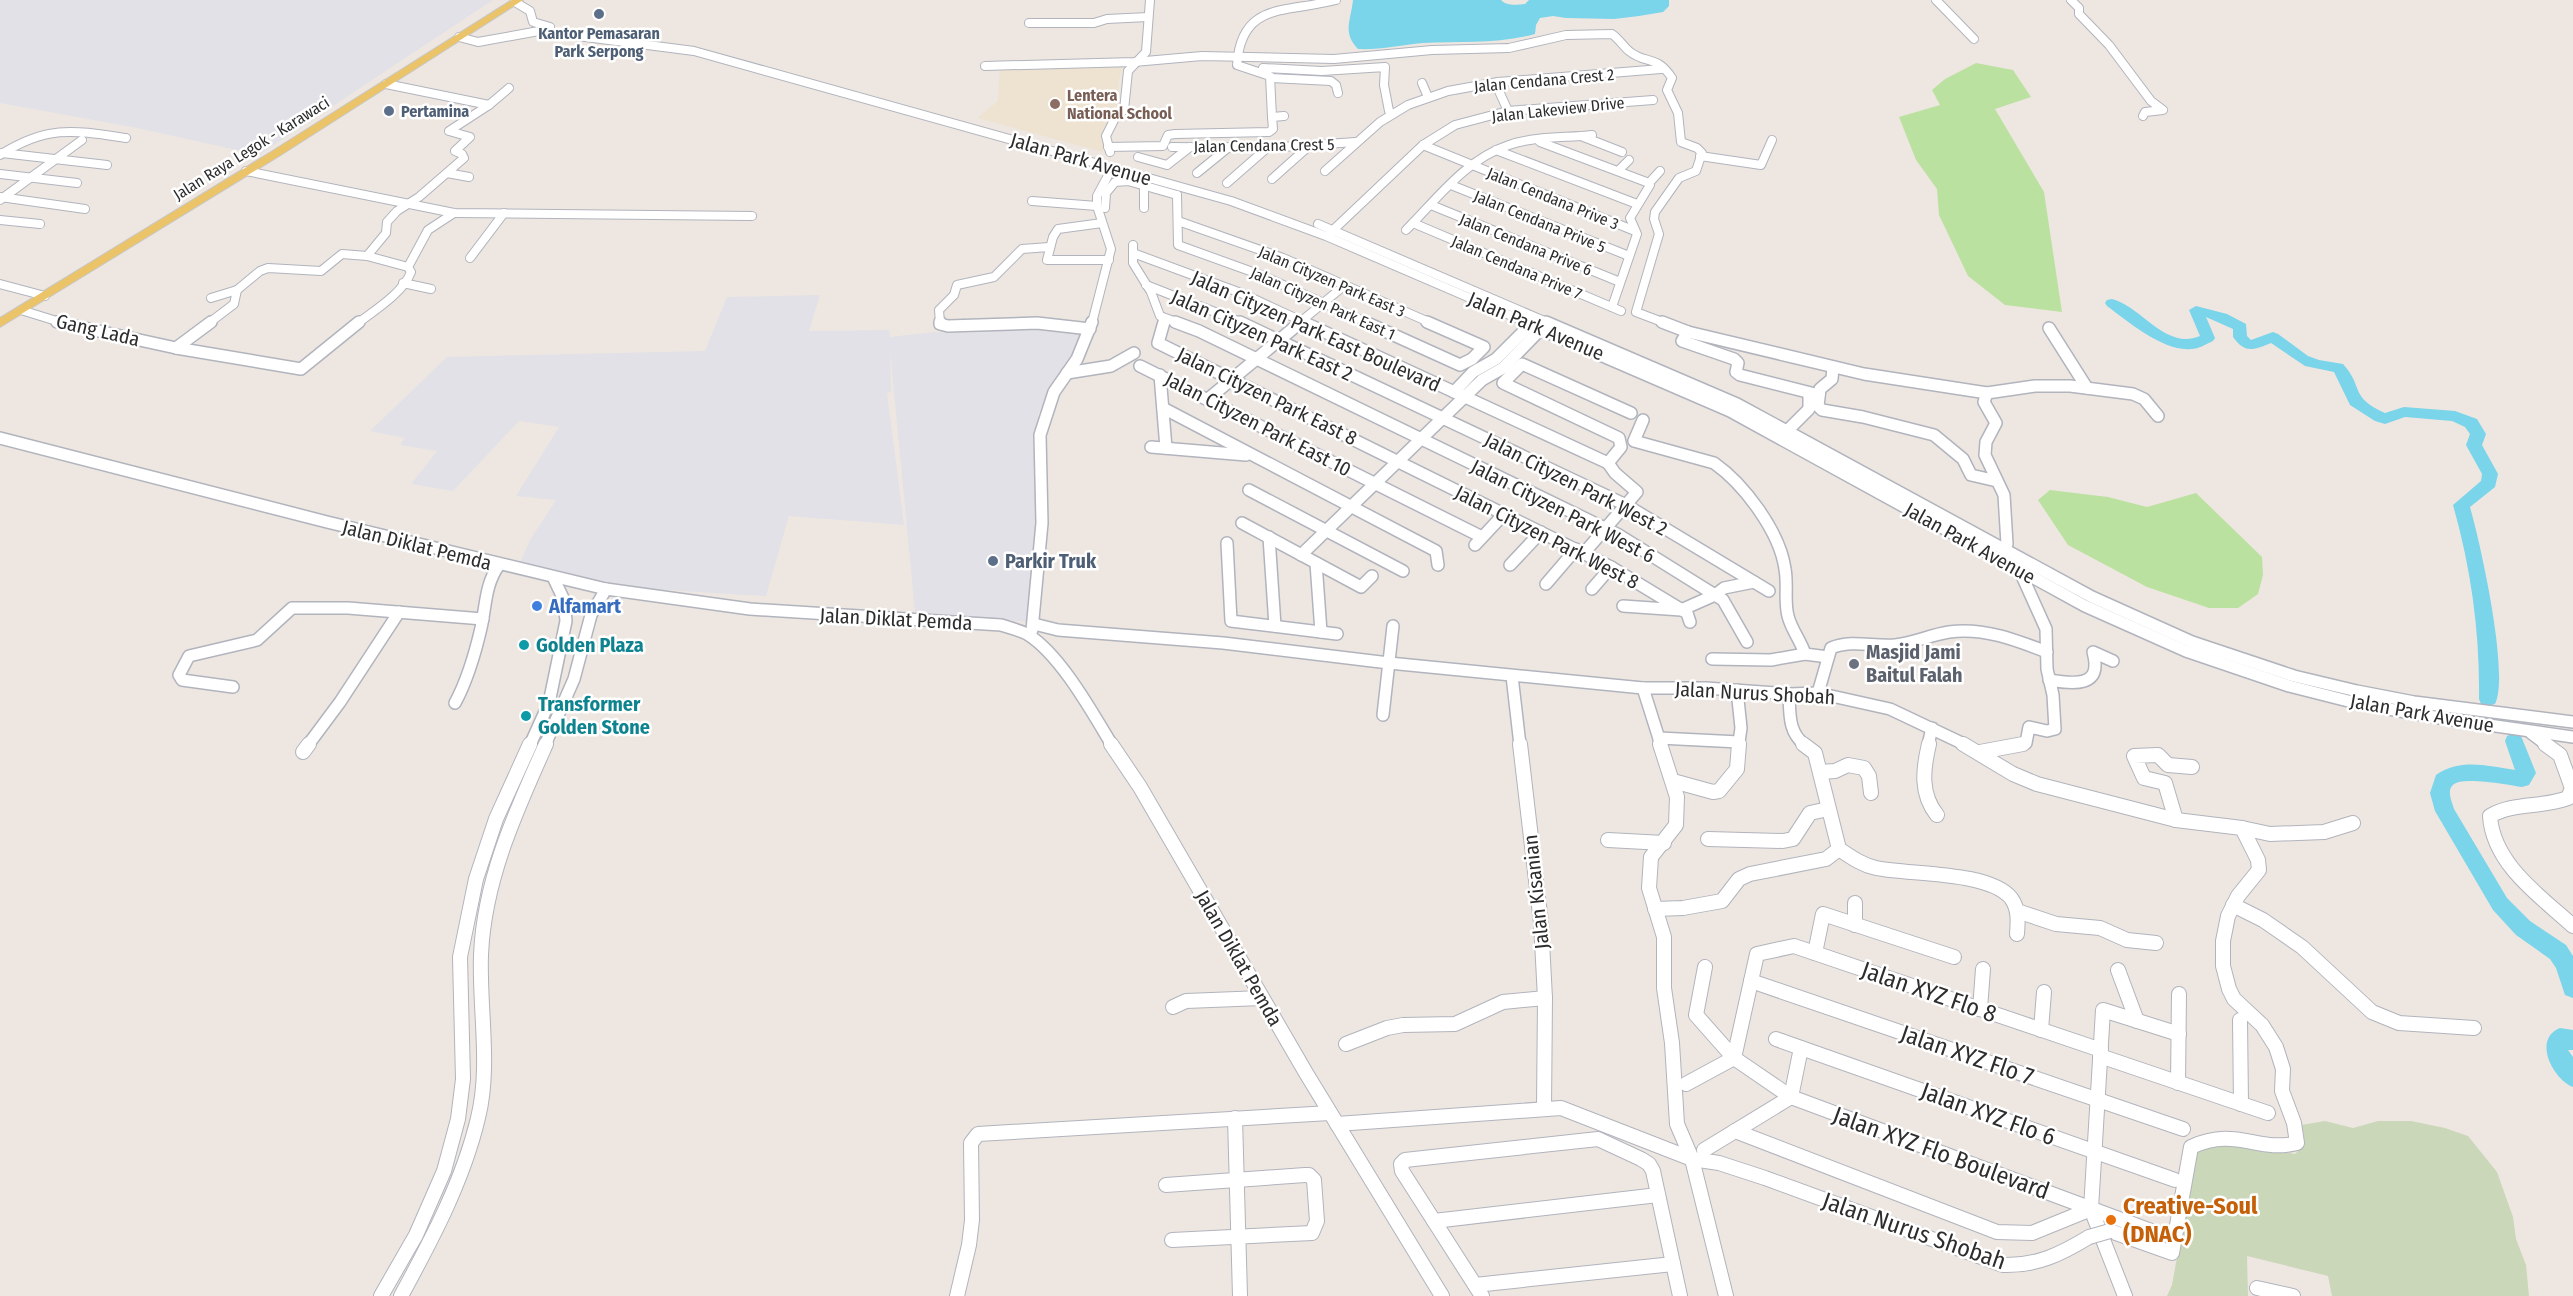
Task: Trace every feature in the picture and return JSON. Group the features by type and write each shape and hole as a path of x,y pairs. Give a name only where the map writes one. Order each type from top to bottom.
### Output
{"main road":[{"name":"Jalan Raya Legok - Karawaci","path":"0,323 517,1"}],"street":[{"path":"1150,0 1146,51 1128,71 1124,110 1116,116 1106,136 1109,151 1163,146 1168,135 1175,134 1269,132 1273,129 1271,78"},
{"path":"1336,0 1283,10 1253,20 1241,36 1236,56 1240,68 1271,78 1328,81 1336,85 1338,93"},
{"path":"1936,0 1974,39"},
{"path":"2071,0 2079,8 2079,14 2109,45 2141,89 2163,110 2145,112 2143,116"},
{"path":"517,1 530,11 526,25"},
{"path":"1029,22 1094,23 1107,19 1148,17"},
{"name":"Jalan Park Avenue","path":"459,38 478,42 526,25 544,26 569,32"},
{"name":"Jalan Park Avenue","path":"526,25 667,43 732,54 1234,198 1330,233 1601,349 1835,463 2085,606 2138,632 2238,664 2294,688 2359,704 2418,716 2573,738"},
{"path":"985,66 1134,62 1171,57 1334,59 1432,50 1509,48 1541,43 1548,38 1566,35 1612,34 1630,52 1665,65 1672,78 1667,90 1678,113 1680,142 1702,152 1696,171 1679,178 1655,212 1654,219 1659,234 1636,312 1688,332 1784,353 1833,367 1987,393 2035,386 2087,388 2140,396 2158,416"},
{"name":"Jalan Park Avenue","path":"667,43 1180,191 1234,198"},
{"path":"1263,69 1347,73 1385,67 1384,85 1389,111 1393,114"},
{"name":"Jalan Cendana Crest 2","path":"1325,171 1356,142 1393,114 1428,97 1471,86 1504,94 1661,69"},
{"path":"1422,82 1428,97"},
{"path":"386,84 489,105"},
{"path":"368,256 386,233 387,222 397,211 464,158 462,154 455,151 470,137 449,131 489,105 509,88"},
{"path":"1504,94 1512,111"},
{"name":"Jalan Lakeview Drive","path":"1330,233 1421,147 1455,125 1512,111 1653,100"},
{"path":"1272,117 1284,116"},
{"path":"1,154 25,138 38,135 69,129 122,141 82,140 38,135"},
{"path":"1431,205 1471,166 1496,150 1536,140 1592,135"},
{"path":"1581,136 1622,152"},
{"path":"1,198 82,140"},
{"path":"1536,140 1649,183"},
{"path":"1700,156 1761,165 1772,140"},
{"name":"Jalan Cendana Crest 5","path":"1172,147 1267,148 1356,142"},
{"path":"1272,178 1309,146"},
{"path":"1138,157 1167,165 1190,147"},
{"path":"1197,173 1229,147"},
{"name":"Jalan Cendana Prive 3","path":"1421,147 1635,231"},
{"path":"1227,183 1267,148"},
{"path":"1496,150 1636,204"},
{"path":"1,154 107,165"},
{"path":"1617,171 1629,160"},
{"path":"1032,630 1042,524 1040,435 1053,392 1077,359 1090,329 1109,260 1111,249 1102,223 1101,207 1097,196 1111,170"},
{"path":"246,171 316,183 454,213 752,216"},
{"path":"1620,282 1637,234 1630,218 1636,204 1650,185 1649,183 1660,171"},
{"path":"447,173 469,177"},
{"path":"0,174 77,183"},
{"path":"1101,207 1112,183 1115,182 1128,181 1144,186 1180,191 1178,245 1173,256"},
{"name":"Jalan Cendana Prive 5","path":"1451,185 1629,256"},
{"path":"1144,186 1144,208"},
{"path":"1,198 85,209"},
{"path":"1032,201 1101,207"},
{"name":"Jalan Cendana Prive 7","path":"1431,205 1410,227 1616,309 1620,282"},
{"name":"Jalan Cendana Prive 6","path":"1431,205 1620,282"},
{"path":"408,267 428,230 454,213"},
{"path":"470,258 504,213"},
{"path":"0,220 40,225"},
{"name":"Jalan Cityzen Park East 3","path":"1178,221 1283,258 1484,347 1472,359 1460,365"},
{"path":"1102,223 1058,229 1046,257 1050,262 1109,260"},
{"name":"Jalan Park Avenue","path":"1330,233 1536,326 1706,389 1787,431 1835,463"},
{"path":"1049,247 1022,249 994,277 957,285 954,295 939,310 940,324 948,326 1037,323 1090,329"},
{"name":"Jalan Cityzen Park East Boulevard","path":"1146,285 1133,263 1133,249 1173,256 1241,293 1608,463"},
{"path":"211,298 237,290 260,271 268,268 321,271 342,254 368,256 408,267 411,272 403,283 431,289"},
{"name":"Jalan Cityzen Park East 1","path":"1173,256 1261,274 1460,365"},
{"name":"Gang Lada","path":"21,310 61,323 176,348 301,369 403,283"},
{"path":"0,284 45,296"},
{"path":"1146,285 1160,316 1165,319"},
{"name":"Jalan Cityzen Park East 2","path":"1146,285 1219,312 1443,418"},
{"path":"1208,399 1345,285"},
{"path":"176,348 234,304 237,290"},
{"name":"Jalan Cityzen Park West 6","path":"1165,319 1199,331 1605,528 1724,600 1747,642"},
{"name":"Jalan Cityzen Park East 8","path":"1165,319 1158,343 1398,461"},
{"path":"1301,555 1443,418 1459,394 1503,368 1536,326"},
{"path":"2049,328 2087,388"},
{"path":"1688,332 1682,341 1734,359 1737,363 1736,372 1740,375 1814,394"},
{"path":"1067,374 1111,366 1134,353"},
{"path":"1546,584 1605,528 1637,492 1615,473 1608,463 1622,447 1619,438 1503,383 1522,364 1631,413"},
{"name":"Jalan Cityzen Park East 10","path":"1140,366 1375,483 1479,541 1504,514"},
{"path":"1787,431 1809,410 1808,398 1832,379 1833,367"},
{"path":"1160,375 1166,448"},
{"path":"1987,393 1986,406 1996,423 1986,444 1985,452 1989,468 2002,486 2004,534 2007,544"},
{"path":"1814,394 1818,406 1827,413 1863,417 1934,435 1963,459 1971,475 1997,481"},
{"path":"1163,408 1436,550 1438,565"},
{"name":"Jalan Cityzen Park West 2","path":"1443,418 1626,505 1769,591"},
{"path":"1643,420 1634,441 1713,462 1736,482 1760,512 1784,562 1787,615 1805,654"},
{"name":"Jalan Diklat Pemda","path":"0,438 554,579 606,589 750,609 1002,625 1032,630 1140,787 1333,1118 1442,1296"},
{"path":"1151,447 1254,455"},
{"name":"Jalan Cityzen Park West 8","path":"1398,461 1611,567 1687,614 1690,622"},
{"path":"1249,490 1404,572"},
{"path":"1242,523 1361,587 1372,576"},
{"path":"1510,565 1541,532"},
{"path":"1269,537 1275,626"},
{"path":"1227,543 1231,621 1337,634"},
{"path":"1316,563 1321,632"},
{"path":"455,703 464,687 483,619 490,576 499,565"},
{"path":"1592,589 1611,567"},
{"path":"1980,752 2026,743 2029,727 2047,731 2055,729 2046,629 2023,578"},
{"path":"381,1296 416,1235 444,1171 458,1119 463,1079 460,957 476,879 493,829 549,703 555,681 566,621 564,600 554,579"},
{"path":"1623,606 1681,610 1715,595 1724,588 1754,582"},
{"path":"400,1296 434,1236 461,1174 479,1116 483,1075 481,953 492,878 513,818 574,679 591,615 606,589"},
{"path":"233,687 182,680 179,675 189,657 257,640 292,608 348,608 483,619"},
{"path":"303,752 340,702 399,612"},
{"path":"1383,715 1393,626"},
{"name":"Jalan Nurus Shobah","path":"1032,630 1223,643 1389,663 1643,688 1706,688 1789,694 1818,693 1890,709 1980,752 2013,774 2037,784 2176,820 2242,828 2270,834 2324,832 2353,823"},
{"path":"1818,693 1831,648 1843,644 1902,644 1964,630 2003,636 2047,652"},
{"path":"2049,680 2073,684 2094,677 2097,673 2097,662 2093,652 2113,661"},
{"path":"1712,659 1795,657 1805,654 1828,657"},
{"name":"Jalan Park Avenue","path":"2238,664 2414,702 2573,723"},
{"name":"Jalan Kisanian","path":"1512,676 1540,923 1545,998 1544,1109"},
{"path":"1643,688 1677,797 1676,825 1651,857 1649,888 1664,937 1664,988 1672,1043 1677,1124 1698,1154 1726,1296"},
{"path":"1673,781 1713,792 1719,791 1737,769 1742,728 1737,690"},
{"path":"1789,694 1792,733 1815,753 1839,849 1857,861 1874,867 1977,879 2001,891 2010,899 2017,911 2016,934"},
{"path":"1932,728 1924,777 1929,805 1937,815"},
{"path":"2528,731 2560,755 2572,788 2568,798 2558,804 2499,809 2490,816 2488,826 2512,867 2573,926"},
{"path":"1659,738 1739,741"},
{"path":"2560,755 2573,738"},
{"path":"2176,820 2165,783 2144,778 2134,756 2154,755 2166,765 2192,767"},
{"path":"1820,772 1835,771 1848,765 1864,768 1869,776 1871,793"},
{"path":"1708,839 1783,841 1792,839 1810,813 1828,809"},
{"name":"Jalan Nurus Shobah","path":"957,1296 971,1229 971,1143 978,1134 1561,1108 1698,1154 2003,1265 2025,1267 2045,1262 2089,1237 2110,1231 2172,1253 2192,1147 2203,1139 2237,1137 2288,1148 2297,1143 2298,1134 2281,1088 2283,1070 2269,1033 2235,1001 2229,990 2223,967 2223,935 2233,905 2245,884 2259,870 2258,860 2242,828"},
{"path":"1608,840 1664,843"},
{"path":"1655,909 1683,908 1722,901 1739,879 1750,874 1826,859 1839,849"},
{"path":"1855,903 1855,925"},
{"path":"2233,905 2263,920 2302,947 2372,1012 2399,1023 2474,1028"},
{"path":"2017,911 2056,924 2100,928 2127,940 2156,943"},
{"path":"1815,953 1823,914 1953,957"},
{"name":"Jalan XYZ Flo 8","path":"1751,981 1757,954 1794,946 2041,1029 2178,1083 2268,1113"},
{"name":"Jalan XYZ Flo Boulevard","path":"1705,968 1696,1015 1734,1058 1791,1097 2162,1235"},
{"path":"1980,1009 1983,969"},
{"path":"2118,970 2137,1021"},
{"path":"1686,1084 1734,1058 1751,981"},
{"name":"Jalan XYZ Flo 7","path":"1751,981 2183,1129"},
{"path":"2041,1029 2044,992"},
{"path":"2178,1083 2179,994"},
{"path":"1173,1007 1186,1001 1262,998"},
{"path":"1346,1044 1403,1024 1455,1024 1503,1002 1545,998"},
{"path":"2125,1296 2091,1209 2103,1010 2179,1034"},
{"path":"2240,1020 2241,1104"},
{"name":"Jalan XYZ Flo 6","path":"1776,1039 2175,1180"},
{"path":"1698,1154 1791,1097 1801,1048"},
{"path":"1235,1122 1240,1296"},
{"path":"1735,1131 1997,1232 2032,1233 2091,1209"},
{"path":"1673,1264 1478,1291 1402,1171 1401,1164 1405,1160 1598,1138 1641,1159 1653,1171 1680,1296"},
{"path":"1166,1185 1309,1175 1314,1180 1317,1221 1312,1233 1172,1240"},
{"path":"1434,1221 1658,1195"},
{"path":"2257,1288 2293,1296"}],"shaded area":[{"path":"0,0 493,0 259,155 137,128 0,103"},
{"name":"Lentera National School","path":"1124,63 1119,80 1117,108 1103,129 1103,152 977,118 998,101 1000,68"},
{"path":"820,295 809,331 889,330 890,337 934,332 969,333 1011,328 1086,331 1069,366 1053,386 1038,414 1036,524 1028,622 915,612 890,350 891,392 887,393 904,525 789,516 766,596 600,586 518,568 530,540 556,500 516,496 559,427 519,421 453,491 411,484 437,451 400,445 405,438 370,431 447,357 705,351 727,297"}],"green space":[{"path":"1976,63 2013,70 2031,97 1995,109 2044,192 2062,312 2005,305 1968,276 1939,215 1937,189 1916,160 1899,117 1940,105 1932,90 1945,79"},
{"path":"2050,490 2108,497 2147,507 2196,493 2262,557 2263,575 2258,594 2238,608 2209,608 2147,587 2068,545 2038,500"},
{"path":"2325,1121 2353,1128 2378,1121 2411,1121 2445,1128 2468,1136 2497,1172 2513,1217 2516,1239 2526,1265 2529,1296 2332,1296 2328,1276 2247,1256 2248,1296 2167,1296 2172,1285 2196,1151 2226,1141 2295,1154 2304,1141 2301,1125"}],"water":[{"path":"1353,0 1501,0 1515,5 1525,4 1529,0 1669,0 1669,6 1663,12 1614,19 1553,16 1540,18 1535,34 1507,39 1358,49 1349,32"}],"waterway":[{"path":"2112,303 2161,336 2182,344 2190,345 2208,338 2196,310 2222,317 2241,327 2240,337 2249,346 2273,337 2288,350 2310,363 2338,367 2346,378 2352,398 2360,406 2385,419 2404,412 2455,416 2471,423 2478,434 2474,445 2490,474 2489,483 2461,505 2473,551 2486,627 2488,699"},
{"path":"2514,741 2526,773 2522,779 2478,773 2454,773 2443,781 2440,793 2445,811 2500,904 2523,928 2558,952 2566,964 2573,988"},
{"path":"2573,1040 2560,1038 2556,1043 2558,1054 2573,1076"}],"place":[{"name":"Kantor Pemasaran Park Serpong","path":"599,14"},
{"name":"Lentera National School","path":"1055,104"},
{"name":"Pertamina","path":"389,111"},
{"name":"Parkir Truk","path":"993,561"},
{"name":"Alfamart","path":"537,606"},
{"name":"Golden Plaza","path":"524,645"},
{"name":"Masjid Jami Baitul Falah","path":"1854,664"},
{"name":"Transformer Golden Stone","path":"526,716"},
{"name":"Creative-Soul (DNAC)","path":"2111,1220"}]}
